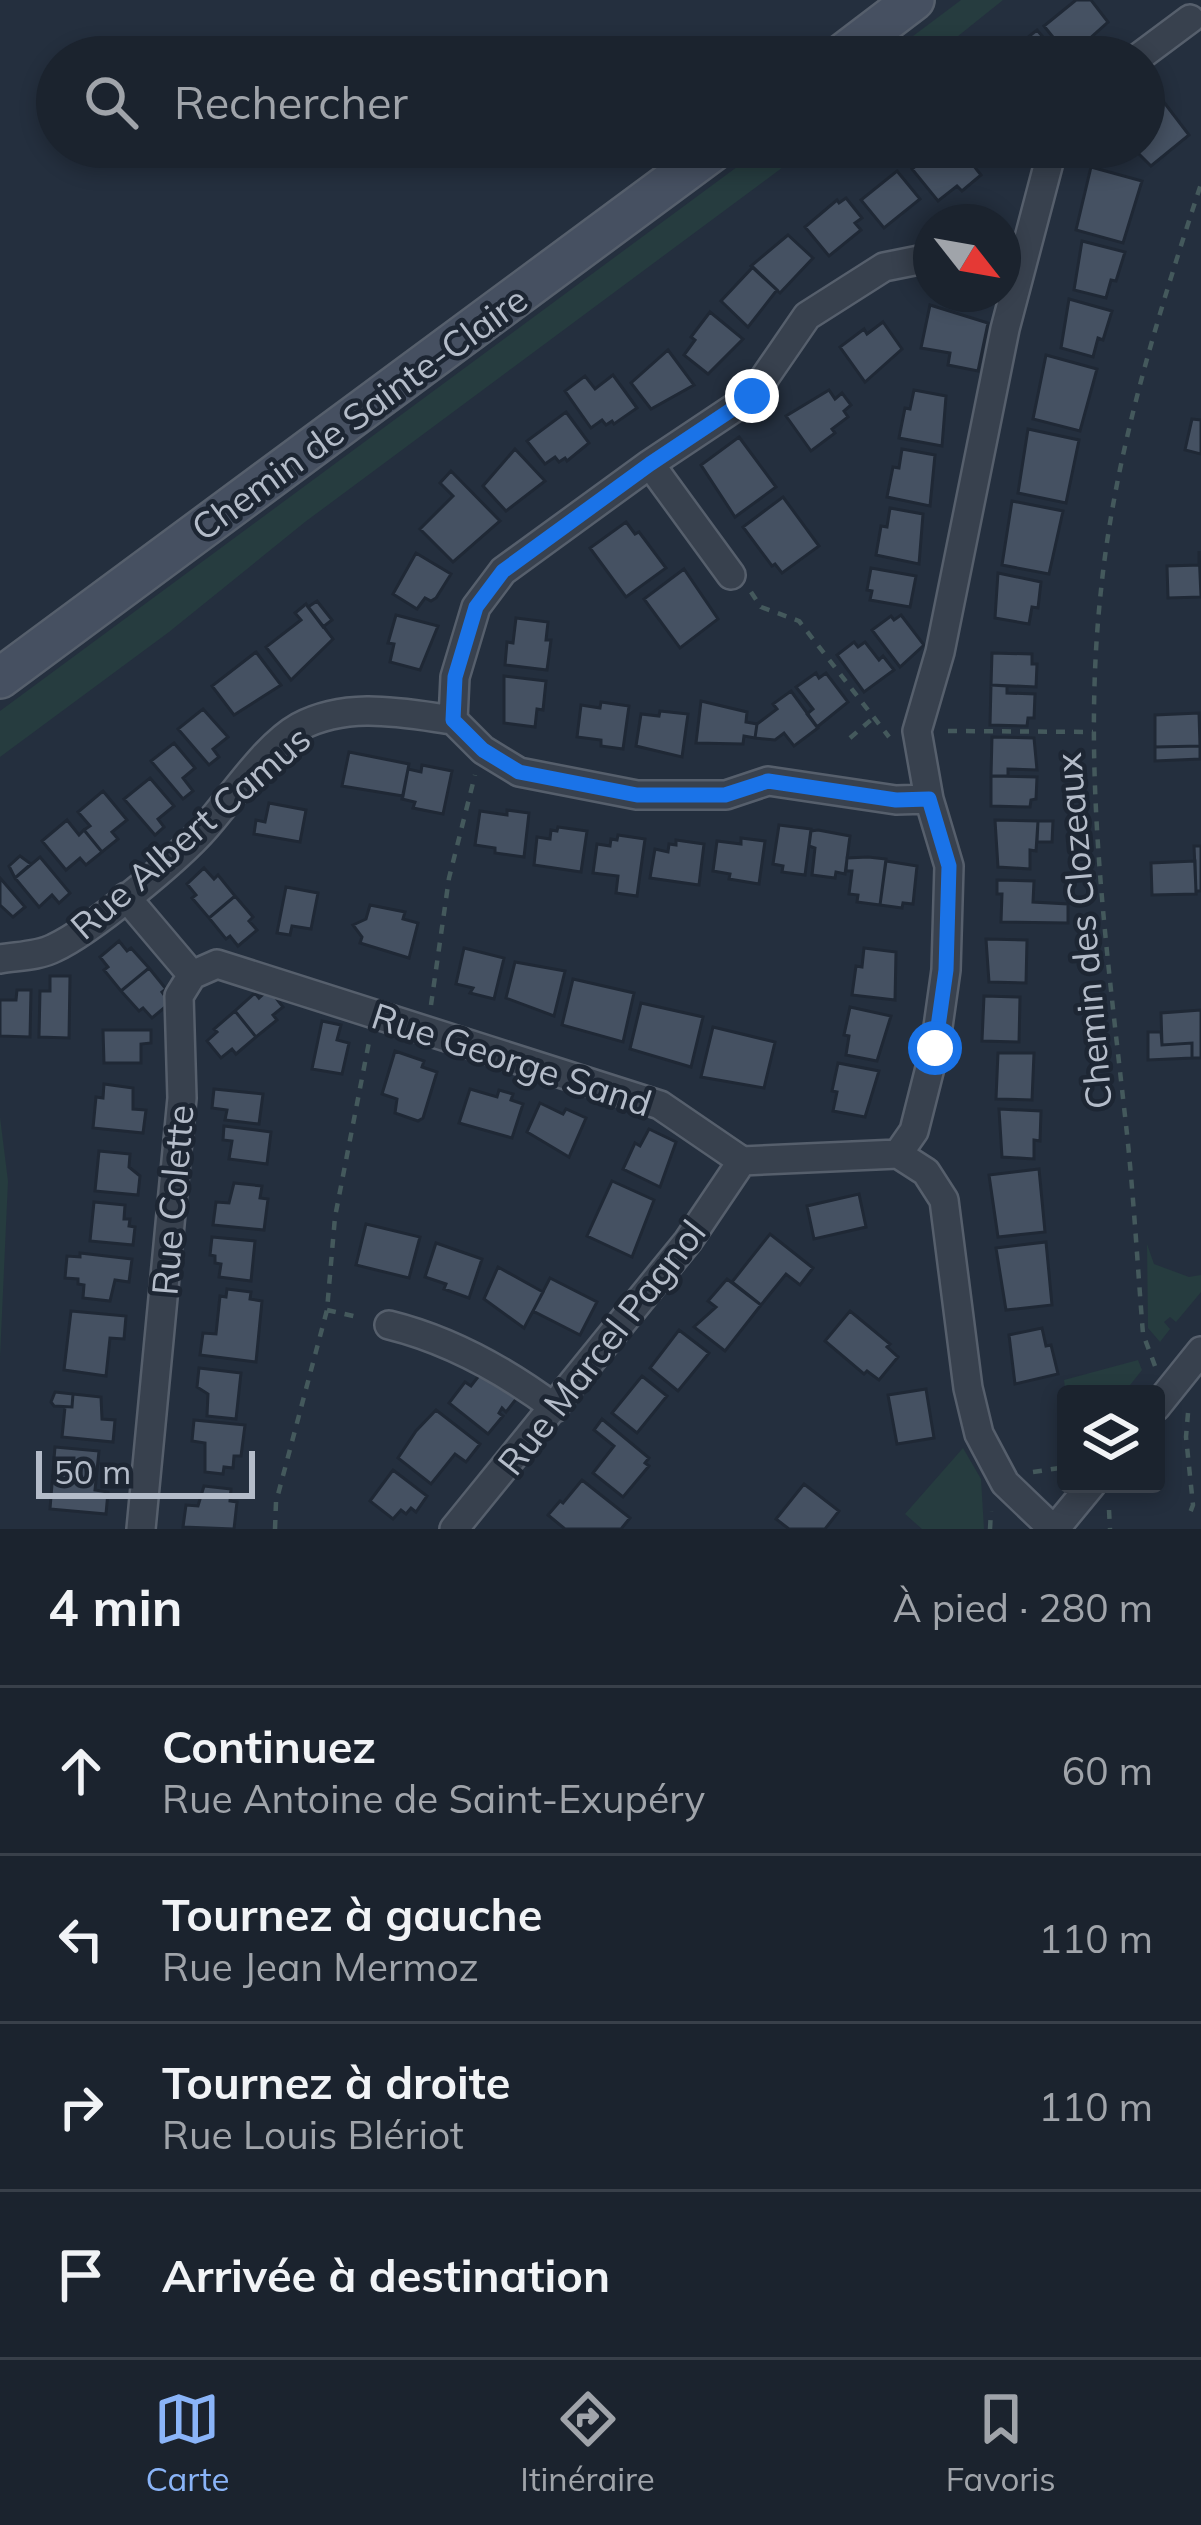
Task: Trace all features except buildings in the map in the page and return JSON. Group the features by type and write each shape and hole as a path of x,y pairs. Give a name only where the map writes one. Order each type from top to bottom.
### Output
{"main road":[{"path":"867,36 914,0"},
{"name":"Chemin de Sainte-Claire","path":"0,678 690,168"}],"street":[{"path":"1165,37 1190,19"},
{"path":"1021,246 1046,168"},
{"path":"913,261 884,267 807,316 752,396 503,571 476,607 455,677 453,720 483,750 519,772 637,795 725,795 768,781 896,800 929,799"},
{"path":"898,1154 914,1131 935,1048 946,970 949,866 929,799 917,731 940,652 1004,312"},
{"path":"650,464 731,575"},
{"name":"Rue Albert Camus","path":"0,959 53,950 126,897 202,831 249,774 298,728 352,711 453,720"},
{"path":"126,897 192,975"},
{"name":"Rue George Sand","path":"192,975 217,964 660,1105 742,1160"},
{"name":"Rue Colette","path":"141,1529 182,1098 179,996 192,975"},
{"path":"742,1160 898,1154 926,1172 944,1200 968,1388 979,1434 1005,1483 1054,1529 1084,1493"},
{"name":"Rue Marcel Pagnol","path":"454,1529 688,1241 742,1160"},
{"path":"388,1325 428,1335 515,1378 555,1408"},
{"path":"1169,1401 1201,1351"}],"path":[{"name":"Chemin des Clozeaux","path":"1190,1514 1186,1437 1190,1418 1169,1401 1143,1334 1100,896 1093,732 1101,590 1113,510 1156,330 1201,184"},
{"path":"731,575 742,580 761,607 799,622 894,743"},
{"path":"850,738 872,719"},
{"path":"931,731 1093,732"},
{"path":"428,1030 449,878 477,766"},
{"path":"275,1529 277,1502 327,1310 334,1217 374,1012"},
{"path":"327,1310 388,1325"},
{"path":"1017,1474 1057,1468"}],"green space":[{"path":"961,0 1003,0 958,36 913,36"},
{"path":"736,168 782,168 305,522 169,632 0,757 0,711"},
{"path":"0,1117 8,1181 0,1358"},
{"path":"1147,1244 1154,1264 1189,1277 1201,1275 1201,1292 1176,1322 1170,1317 1164,1322 1170,1329 1160,1342 1148,1328"},
{"path":"1138,1360 1142,1370 1130,1385 1065,1385 1064,1380"},
{"path":"963,1448 981,1479 984,1529 922,1529 905,1514"}],"route":[{"path":"752,396 503,571 476,607 455,677 453,720 483,750 519,772 637,795 725,795 768,781 896,800 929,799 949,866 946,970 935,1048"}]}
